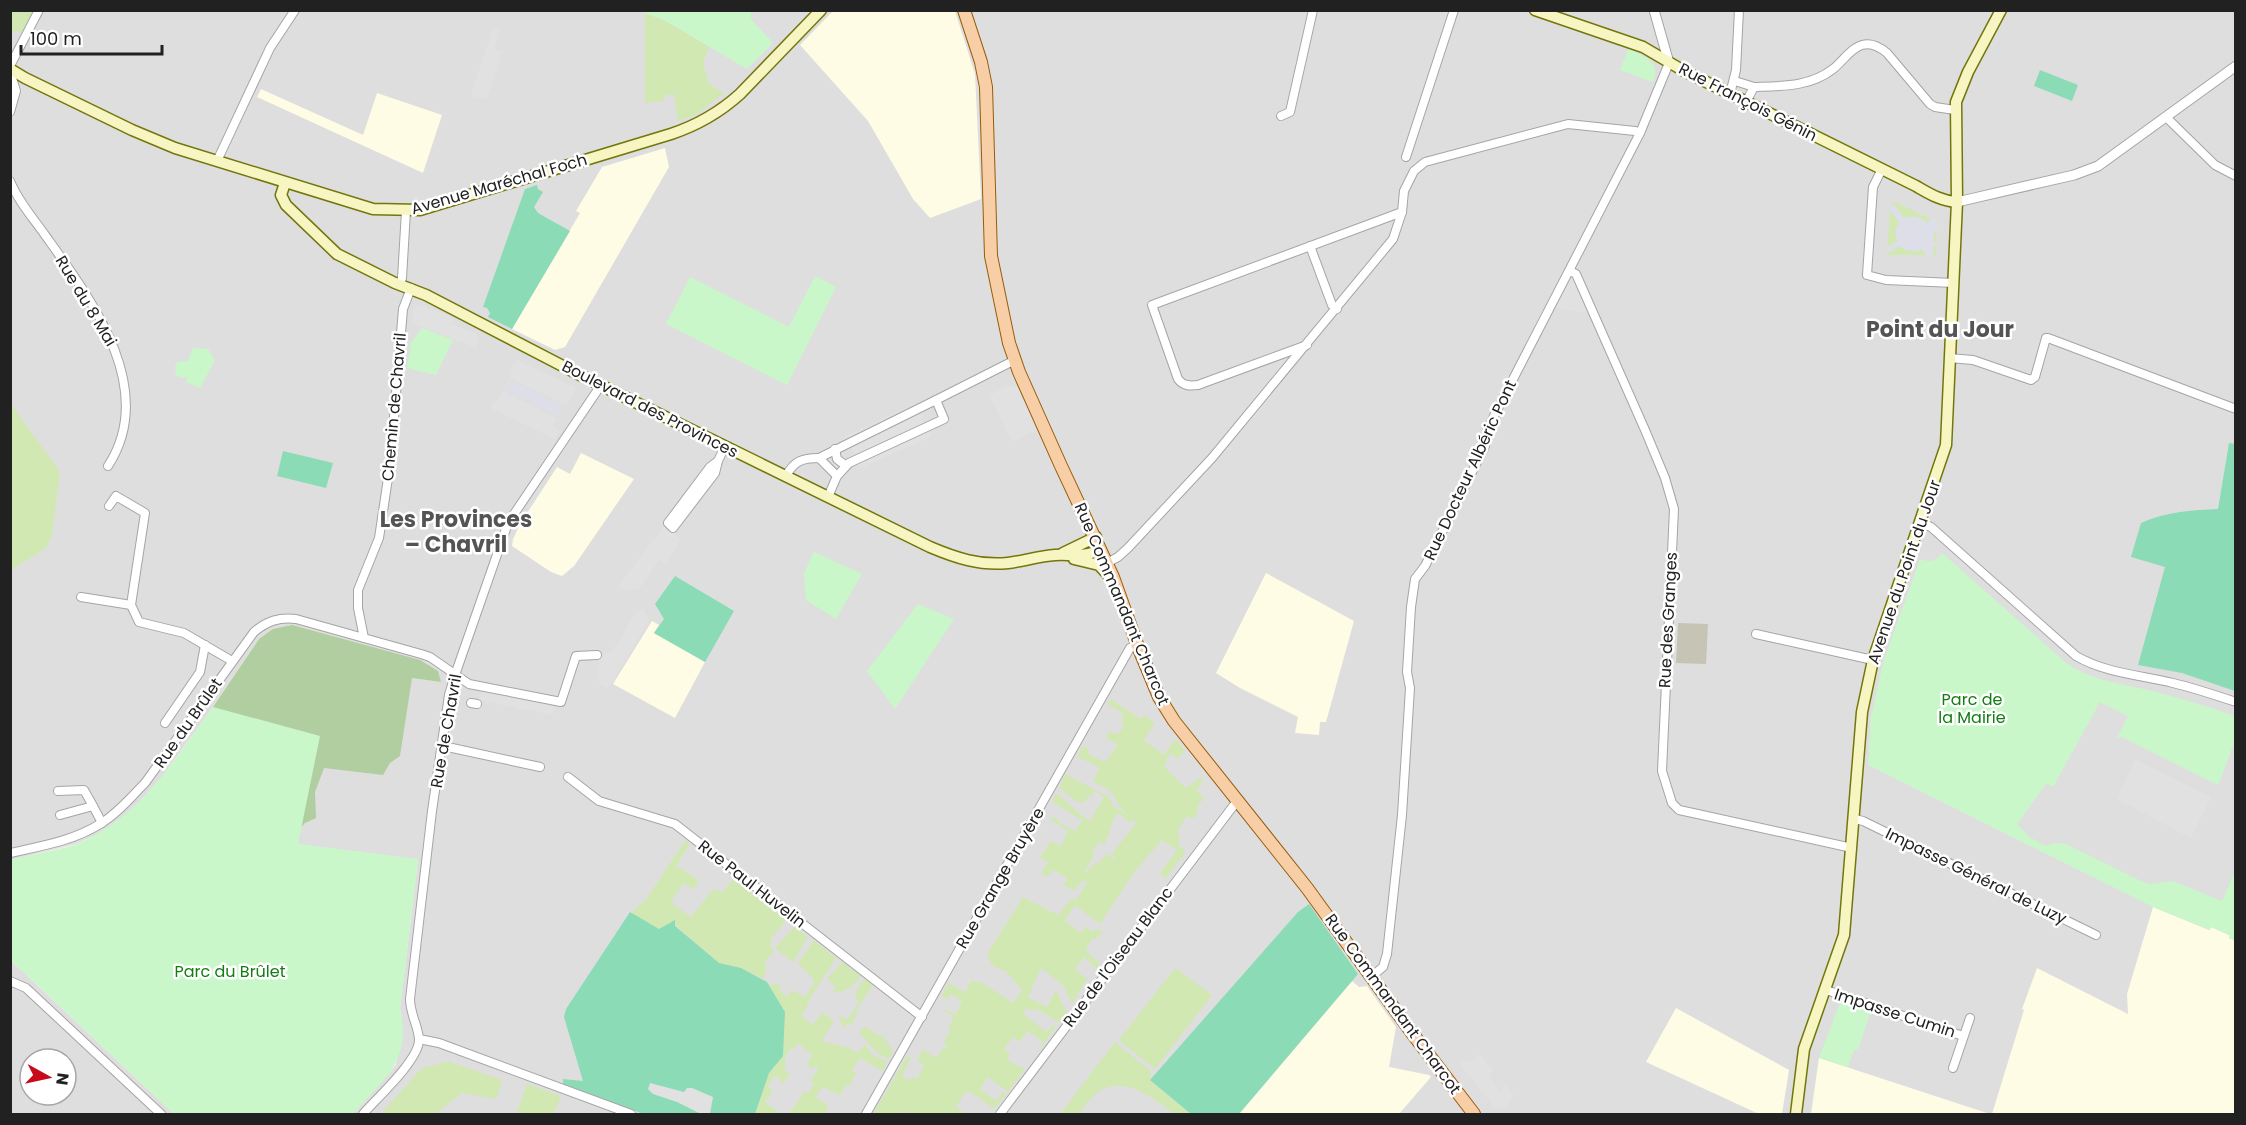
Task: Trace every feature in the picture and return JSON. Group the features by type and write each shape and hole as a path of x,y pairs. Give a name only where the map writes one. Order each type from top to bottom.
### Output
{"main road":[{"name":"Rue Commandant Charcot","path":"964,10 981,62 986,87 991,256 1004,325 1015,360 1061,466 1116,583 1137,644 1159,697 1174,721 1308,888 1436,1066 1474,1114"},
{"name":"Rue François Génin","path":"1535,10 1639,45 1669,63 1943,201 1957,202"},
{"name":"Avenue du Point du Jour","path":"1796,1114 1804,1049 1844,935 1862,712 1873,660 1946,445 1957,202 1955,110 1959,92 1968,72 2001,10"},
{"name":"Avenue Maréchal Foch","path":"10,69 132,130 218,161 373,209 406,211 420,210 671,135 702,123 733,100 814,13"},
{"name":"Boulevard des Provinces","path":"285,183 281,195 284,202 337,254 930,547 971,562 1009,563 1060,554 1094,553 1098,543"},
{"name":"Boulevard des Provinces","path":"1060,554 1099,565 1116,583"}],"street":[{"path":"10,112 16,92 10,69 39,10"},
{"path":"218,161 270,48 295,10"},
{"path":"1281,116 1290,112 1313,10"},
{"path":"1406,157 1454,10"},
{"path":"1654,10 1669,63"},
{"path":"1730,94 1735,81 1739,10"},
{"path":"1735,81 1754,87 1796,85 1832,70 1862,45 1874,44 1887,53 1930,104 1955,110"},
{"name":"Rue Docteur Albéric Pont","path":"1372,976 1383,967 1387,954 1399,849 1410,688 1407,672 1411,607 1416,579 1425,566 1485,446 1487,431 1494,416 1640,134 1669,63"},
{"path":"1957,202 2090,169 2113,156 2235,66"},
{"path":"1746,102 1754,87"},
{"path":"2166,117 2211,161 2235,176"},
{"path":"1107,563 1123,552 1212,458 1394,239 1402,212 1404,191 1414,171 1425,162 1568,124 1635,131 1640,134"},
{"path":"1882,169 1873,187 1867,275 1886,280 1954,283"},
{"name":"Rue du 8 Mai","path":"10,181 19,200 84,292 118,356 125,390 126,424 119,449 108,466"},
{"name":"Chemin de Chavril","path":"364,638 358,608 358,590 379,538 390,465 405,286 402,278 406,211"},
{"path":"1307,345 1198,386 1189,386 1178,379 1152,305 1402,212"},
{"path":"1310,246 1332,305 1336,309"},
{"name":"Rue des Granges","path":"1570,271 1576,274 1615,360 1665,478 1672,503 1662,771 1672,803 1678,810 1852,848"},
{"path":"1949,358 1973,360 2031,380 2035,377 2046,338 2048,338 2235,409"},
{"path":"786,477 790,468 797,461 819,458 1015,360"},
{"name":"Rue de Chavril","path":"419,1039 411,1016 410,999 431,819 449,695 508,523 601,385"},
{"path":"828,497 837,476 845,465 944,419 936,400"},
{"path":"718,461 710,467 668,524 673,528 715,473 725,447"},
{"path":"835,449 837,459 845,465"},
{"path":"819,458 837,476"},
{"path":"110,506 116,496 145,513 131,605 139,621 184,633 232,661"},
{"path":"1921,523 1931,527 2076,656 2099,667 2184,685 2235,702"},
{"path":"81,597 131,605"},
{"name":"Rue du Brûlet","path":"10,853 78,836 102,823 146,783 232,661 254,632 267,623 277,619 296,619 364,638"},
{"path":"1756,634 1873,660"},
{"path":"364,638 430,657 470,684 561,702 576,657 597,655"},
{"name":"Rue Grange Bruyère","path":"867,1114 1130,648 1137,644"},
{"path":"165,723 200,672 204,645"},
{"path":"443,746 540,767"},
{"name":"Rue Paul Huvelin","path":"568,777 599,801 675,824 922,1017"},
{"path":"58,791 84,790 102,823"},
{"name":"Rue de l'Oiseau Blanc","path":"1000,1114 1237,801"},
{"path":"60,815 93,806"},
{"name":"Impasse Général de Luzy","path":"1855,819 1863,820 2096,935"},
{"path":"10,981 26,988 161,1114"},
{"name":"Impasse Cumin","path":"1826,990 1963,1036"},
{"name":"Impasse Cumin","path":"1953,1068 1970,1018"},
{"path":"363,1114 413,1056 419,1039 439,1043 631,1114"}],"shaded area":[{"path":"11,11 2235,11 2235,1114 353,1114 396,1065 402,1018 400,1009 418,860 297,844 320,736 412,678 441,682 259,639 158,782 127,815 96,835 75,844 11,860"},
{"path":"833,11 955,11 975,74 981,199 930,218 913,199 868,121 800,45"},
{"path":"493,27 500,30 494,49 502,52 487,99 471,96"},
{"path":"261,89 363,135 377,93 442,115 423,173 257,97"},
{"path":"665,148 669,167 565,347 555,350 512,329 580,213 576,211 602,167"},
{"path":"1893,203 1904,218 1913,216 1927,223 1931,218 1937,222 1933,255 1928,256 1921,249 1916,252 1899,246 1887,254 1888,247 1897,241 1895,231 1899,222 1890,211"},
{"path":"1568,277 1574,278 1590,313 1553,308"},
{"path":"418,304 455,318 451,324 477,334 477,348 412,323 413,310"},
{"path":"518,360 576,388 566,405 512,379 505,392 557,419 553,425 560,432 555,439 490,408 508,385 513,364"},
{"path":"513,381 562,405 556,416 531,404 526,397 523,400 507,392"},
{"path":"1006,385 1018,387 1037,430 1012,442 990,396"},
{"path":"905,408 924,411 922,420 932,436 863,467 857,465 849,440 841,438"},
{"path":"581,453 634,479 574,566 562,576 551,572 512,546 513,539 520,524 557,467 570,474"},
{"path":"664,526 681,540 666,564 659,560 640,588 625,591 618,586"},
{"path":"1266,573 1354,621 1326,722 1320,722 1319,735 1295,733 1298,717 1240,688 1216,673"},
{"path":"643,609 649,621 608,689 600,685 597,671 603,655 612,652 636,612"},
{"path":"652,621 659,625 654,633 705,662 675,718 613,684"},
{"path":"1678,623 1708,624 1706,664 1676,663"},
{"path":"481,691 555,707 553,715 523,709 519,712 517,708 479,700"},
{"path":"2135,759 2211,797 2191,838 2117,799"},
{"path":"2153,907 2209,930 2211,927 2229,935 2229,938 2235,941 2235,1114 1992,1114 2024,1010 2022,1009 2037,968 2128,1014 2127,994"},
{"path":"10,960 174,1114 11,1114"},
{"path":"1352,981 1359,987 1367,986 1396,1027 1389,1067 1431,1077 1399,1114 1239,1114"},
{"path":"1676,1008 1789,1070 1782,1114 1759,1114 1646,1062"},
{"path":"1478,1055 1482,1056 1493,1070 1489,1077 1501,1092 1505,1084 1514,1095 1506,1108 1496,1109 1461,1066 1461,1062 1475,1060"},
{"path":"1819,1058 1990,1114 1811,1114"},
{"path":"650,1083 684,1092 687,1088 692,1088 713,1097 710,1114 701,1114 677,1102 653,1094 648,1089"}],"green space":[{"path":"11,10 34,11 22,33 17,31 11,33"},
{"path":"645,11 751,11 751,19 773,43 747,69"},
{"path":"645,13 664,20 709,47 703,63 709,84 724,93 696,115 678,121 674,94 664,96 664,101 645,103"},
{"path":"1629,48 1653,65 1655,75 1653,82 1620,70"},
{"path":"2040,70 2078,85 2072,101 2034,86"},
{"path":"537,185 538,189 543,192 534,207 538,213 570,231 512,329 488,317 490,313 487,308 483,307 525,189"},
{"path":"1893,201 1937,222 1936,255 1887,255 1890,211"},
{"path":"815,276 836,287 787,385 666,324 690,277 789,327"},
{"path":"422,328 453,340 436,375 407,368 411,343"},
{"path":"193,348 208,349 215,360 200,388 186,382 188,376 182,378 176,375 177,362 188,361"},
{"path":"11,404 60,472 52,535 46,548 11,570"},
{"path":"2229,443 2236,444 2235,691 2182,673 2138,665 2165,567 2131,557 2141,523 2169,514 2218,509"},
{"path":"283,451 333,463 326,488 277,476"},
{"path":"814,552 862,574 836,619 806,600 804,573"},
{"name":"Parc de la Mairie","path":"1942,553 2065,662 2076,669 2109,682 2196,703 2235,716 2235,740 2219,783 2216,784 2122,737 2117,738 2128,716 2100,702 2053,787 2047,783 2017,824 2029,837 2046,846 2056,843 2066,844 2143,882 2150,884 2173,881 2222,901 2235,872 2235,941 2229,938 2229,935 2211,927 2210,930 2153,907 1868,765 1871,717 1883,663 1920,559 1932,560"},
{"path":"675,576 734,611 705,662 654,633 664,619 655,604"},
{"path":"918,604 954,619 895,709 867,671"},
{"path":"292,625 420,660 438,671 441,682 412,678 400,756 390,763 383,775 324,768 315,792 316,818 299,829 213,707 259,639 273,629"},
{"path":"1110,699 1141,719 1145,715 1155,723 1144,740 1164,755 1175,739 1185,750 1178,759 1170,753 1164,767 1186,788 1202,777 1203,781 1197,790 1204,799 1198,805 1197,815 1192,819 1187,816 1177,831 1180,835 1178,845 1184,849 1185,853 1165,879 1160,873 1177,850 1162,840 1135,871 1100,924 1076,906 1073,907 1065,921 1081,933 1086,926 1092,932 1097,929 1103,932 1092,939 1086,950 1100,965 1098,970 1084,957 1075,969 1087,979 1072,1004 1063,985 1041,968 1028,997 1047,1007 1056,990 1067,1013 1059,1023 1036,1008 1035,1011 1027,1008 1023,1014 1047,1032 1054,1024 1056,1026 1037,1054 1043,1042 1028,1031 1019,1042 1013,1037 1004,1049 1010,1054 1007,1060 1025,1069 1008,1092 988,1077 980,1089 996,1101 1003,1092 1006,1094 994,1109 971,1092 965,1092 956,1107 966,1114 897,1112 895,1114 873,1114 907,1056 911,1058 902,1076 910,1080 912,1077 917,1079 924,1065 917,1060 923,1049 937,1058 942,1048 947,1046 944,1042 953,1020 952,1016 942,1010 955,1015 962,1001 951,994 947,999 941,996 949,983 965,992 971,981 981,982 1013,1003 1022,990 1005,970 993,966 987,954 1023,897 1058,915 1072,898 1076,900 1087,883 1083,880 1074,891 1064,885 1067,878 1053,870 1047,877 1041,874 1048,862 1038,856 1043,854 1050,841 1061,846 1068,831 1051,820 1054,816 1059,823 1075,831 1082,820 1052,802 1056,793 1090,821 1104,797 1095,791 1084,803 1076,801 1059,788 1065,774 1109,797 1114,807 1127,814 1119,806 1112,792 1093,781 1100,768 1078,757 1082,746 1089,748 1088,754 1105,762 1118,745 1106,738 1109,731 1116,734 1121,731 1124,723 1121,722 1123,713 1107,704","holes":["1118,813 1130,823 1133,819 1136,823 1111,855 1115,857 1114,859 1106,854 1099,863 1094,863 1088,872 1085,871 1099,841 1104,845"]},
{"name":"Parc du Brûlet","path":"213,707 320,736 298,844 418,859 400,1009 403,1027 399,1056 385,1079 353,1114 174,1114 11,960 11,860 74,845 118,820 136,804 169,767"},
{"path":"685,841 690,844 676,866 696,878 698,883 693,889 684,883 673,898 673,904 691,917 714,888 722,893 732,879 786,920 771,939 771,948 774,952 764,962 767,967 763,979 743,969 719,963 675,925 659,929 633,914 634,909 645,901"},
{"path":"1309,904 1358,974 1239,1114 1191,1114 1150,1080 1298,912"},
{"path":"630,912 659,929 675,920 675,926 719,963 741,968 767,982 785,1012 783,1056 769,1073 755,1114 644,1114 563,1085 563,1079 583,1081 564,1017 566,1009"},
{"path":"795,926 808,937 793,962 775,948"},
{"path":"814,940 836,958 812,995 802,1016 813,1025 822,1012 834,1021 822,1040 858,1053 865,1044 874,1056 887,1061 882,1071 860,1058 852,1070 856,1073 850,1086 846,1085 840,1095 823,1087 815,1097 828,1105 825,1114 789,1114 804,1092 808,1093 814,1084 810,1081 818,1070 815,1066 812,1069 807,1065 812,1055 798,1043 785,1057 785,1071 790,1074 782,1085 781,1079 774,1076 768,1087 773,1091 765,1102 781,1114 755,1114 769,1073 783,1056 785,1012 769,985 778,983 780,990 787,997 792,990 805,997 815,981 798,963"},
{"path":"842,962 861,976 848,988 833,992 835,987 827,979"},
{"path":"1175,968 1212,995 1155,1069 1119,1040"},
{"path":"864,979 873,985 857,1009 857,1015 851,1025 848,1023 844,1029 838,1016 847,1020 859,1003 856,993"},
{"path":"1845,1002 1871,1011 1858,1049 1854,1050 1848,1067 1819,1058 1839,1005"},
{"path":"866,1026 874,1033 883,1036 893,1051 889,1059 880,1055 859,1033"},
{"path":"1115,1042 1151,1071 1150,1080 1188,1112 1174,1114 1140,1091 1130,1087 1111,1086 1098,1092 1078,1114 1060,1114"},
{"path":"448,1061 502,1080 496,1099 462,1093 435,1114 381,1114 421,1069"},
{"path":"527,1084 561,1096 554,1114 517,1112"}],"district":[{"name":"Point du Jour","path":"1940,329"},
{"name":"Les Provinces – Chavril","path":"456,532"}]}
